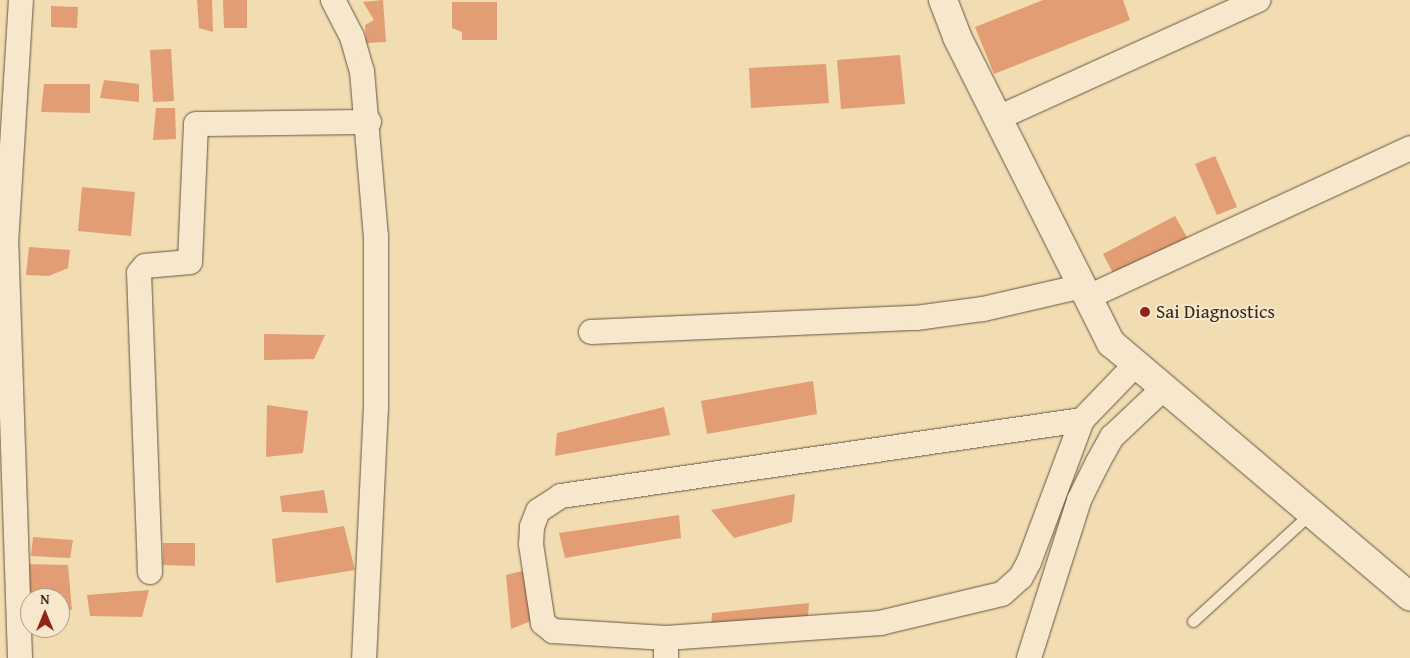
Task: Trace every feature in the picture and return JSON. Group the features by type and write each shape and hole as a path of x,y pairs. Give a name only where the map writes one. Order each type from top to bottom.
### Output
{"main road":[{"path":"943,0 998,118 1111,343 1410,597"}],"street":[{"path":"20,658 3,298 7,200 21,0"},
{"path":"333,0 352,37 369,122 377,319 364,658"},
{"path":"998,118 1258,0"},
{"path":"150,572 139,274 145,266 190,262 196,124 369,122"},
{"path":"591,332 916,318 1086,292 1410,148"},
{"path":"1082,420 561,496 538,511 531,544 546,628 666,648 880,623 1002,594 1021,576 1029,562 1082,420 1136,364"},
{"path":"1030,658 1079,500 1112,437 1164,388"}],"lane":[{"path":"1193,621 1311,513"}],"building":[{"path":"197,0 212,0 213,32 199,28"},
{"path":"223,0 247,0 247,28 224,28"},
{"path":"383,0 386,42 366,43 365,25 374,20 363,2"},
{"path":"1043,0 1123,0 1130,20 994,74 975,27"},
{"path":"452,2 497,2 497,40 462,40 462,32 452,28"},
{"path":"51,6 78,7 77,28 51,27"},
{"path":"171,49 174,101 153,102 150,50"},
{"path":"900,55 905,104 841,109 837,60"},
{"path":"826,64 829,103 751,108 749,68"},
{"path":"104,80 139,84 139,102 100,98"},
{"path":"44,84 90,84 90,113 41,112"},
{"path":"156,108 175,108 176,139 153,140"},
{"path":"1215,156 1237,207 1217,215 1195,164"},
{"path":"82,187 135,192 131,236 78,231"},
{"path":"1175,216 1188,239 1115,277 1103,254"},
{"path":"29,247 70,250 68,268 49,276 26,275"},
{"path":"264,334 325,335 314,359 264,360"},
{"path":"813,381 817,414 707,434 701,401"},
{"path":"267,405 308,411 303,453 266,457"},
{"path":"664,407 670,435 555,456 557,433"},
{"path":"324,490 328,513 282,512 280,496"},
{"path":"795,494 792,522 734,538 711,510"},
{"path":"679,515 681,538 565,558 559,533"},
{"path":"344,526 355,570 276,583 272,539"},
{"path":"33,537 73,540 70,558 31,556"},
{"path":"163,543 195,543 195,566 163,565"},
{"path":"23,564 68,565 72,610 70,610 70,588 27,588"},
{"path":"531,569 531,621 511,629 506,575"},
{"path":"149,590 142,617 90,616 87,595"},
{"path":"809,603 808,617 711,630 712,613"}],"place":[{"name":"Sai Diagnostics","path":"1145,312"}]}
